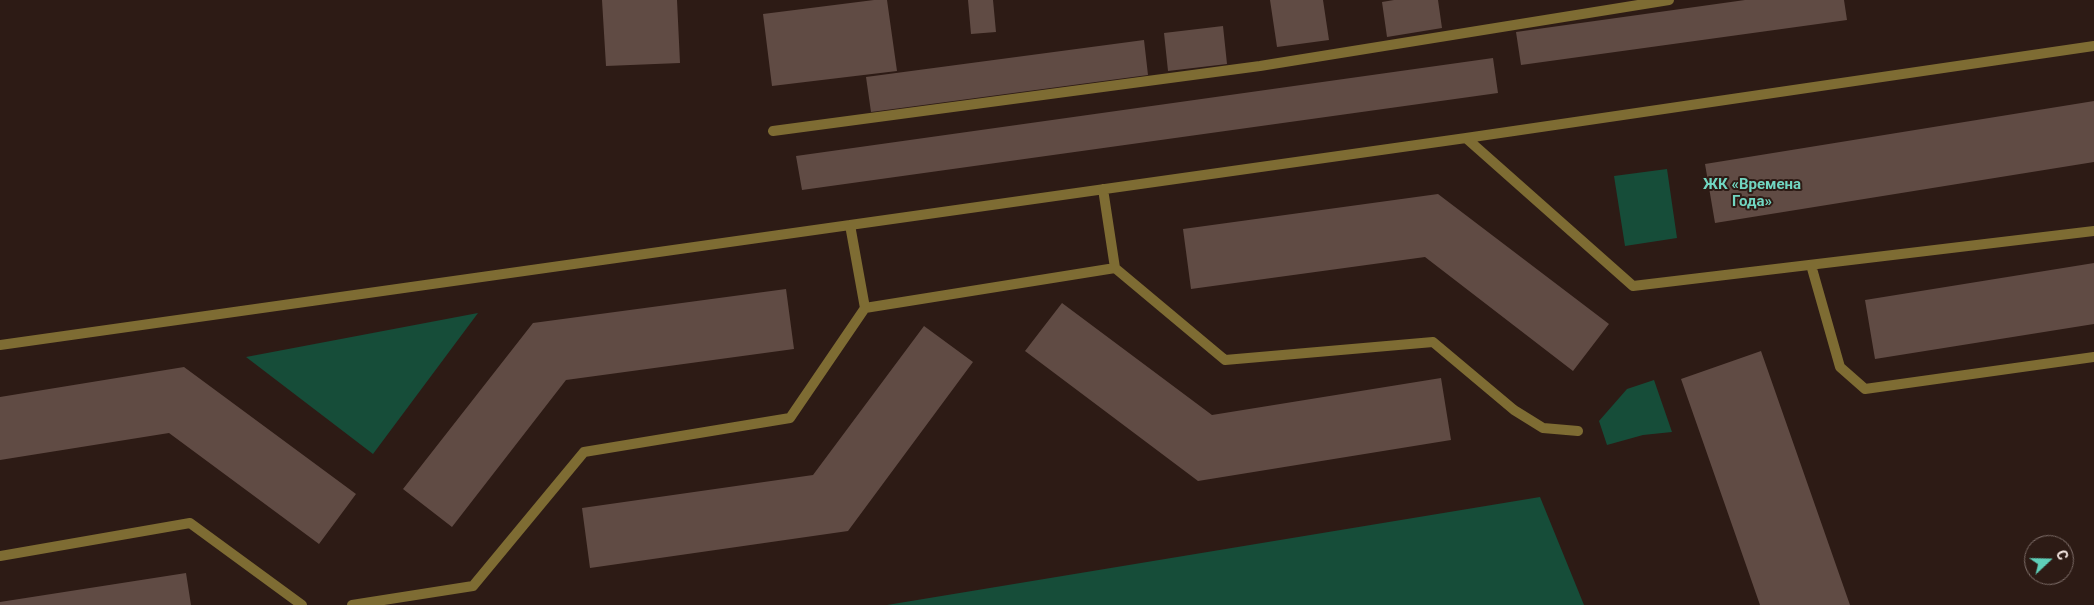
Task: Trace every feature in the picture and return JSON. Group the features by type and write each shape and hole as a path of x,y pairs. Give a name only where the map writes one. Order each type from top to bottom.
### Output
{"lane":[{"path":"773,131 1260,66 1670,0"},
{"path":"0,345 1466,138 2094,46"},
{"path":"1466,138 1633,286 2094,231"},
{"path":"1103,189 1115,268 1225,360 1433,342 1514,410 1543,428 1578,431"},
{"path":"352,605 473,586 584,452 790,418 865,308 850,225"},
{"path":"1812,264 1840,367 1865,389 2094,357"},
{"path":"865,308 1115,268"},
{"path":"0,556 190,524 302,605"}],"green space":[{"path":"1667,169 1677,238 1625,246 1614,176"},
{"path":"478,313 373,454 246,357"},
{"path":"1654,380 1672,432 1643,435 1607,445 1599,421 1627,389"},
{"path":"1540,497 1584,605 887,605"}],"building":[{"path":"602,0 677,0 680,63 606,66"},
{"path":"887,0 897,71 772,86 763,14"},
{"path":"968,0 993,0 996,32 971,34"},
{"path":"1270,0 1323,0 1329,40 1277,47"},
{"path":"1394,0 1438,0 1442,28 1387,37 1382,2"},
{"path":"1745,0 1844,0 1847,20 1521,65 1516,32"},
{"path":"1223,26 1227,64 1168,71 1164,33"},
{"path":"1144,40 1148,75 871,112 866,77"},
{"path":"1493,58 1498,93 802,190 796,156"},
{"path":"2094,101 2094,162 1715,223 1705,164"},
{"path":"1438,194 1609,324 1573,371 1425,257 1191,289 1183,229"},
{"path":"2094,263 2094,324 1875,359 1865,300"},
{"path":"786,289 794,349 566,380 452,527 403,489 533,323"},
{"path":"1062,303 1212,415 1441,378 1451,440 1198,481 1025,351"},
{"path":"924,326 973,362 848,531 590,568 582,508 813,475"},
{"path":"1761,351 1850,605 1760,605 1681,379"},
{"path":"184,367 356,494 319,544 169,433 0,460 0,397"},
{"path":"186,573 191,605 0,605 0,602"}],"district":[{"name":"ЖК «Времена Года»","path":"1752,194"}]}
